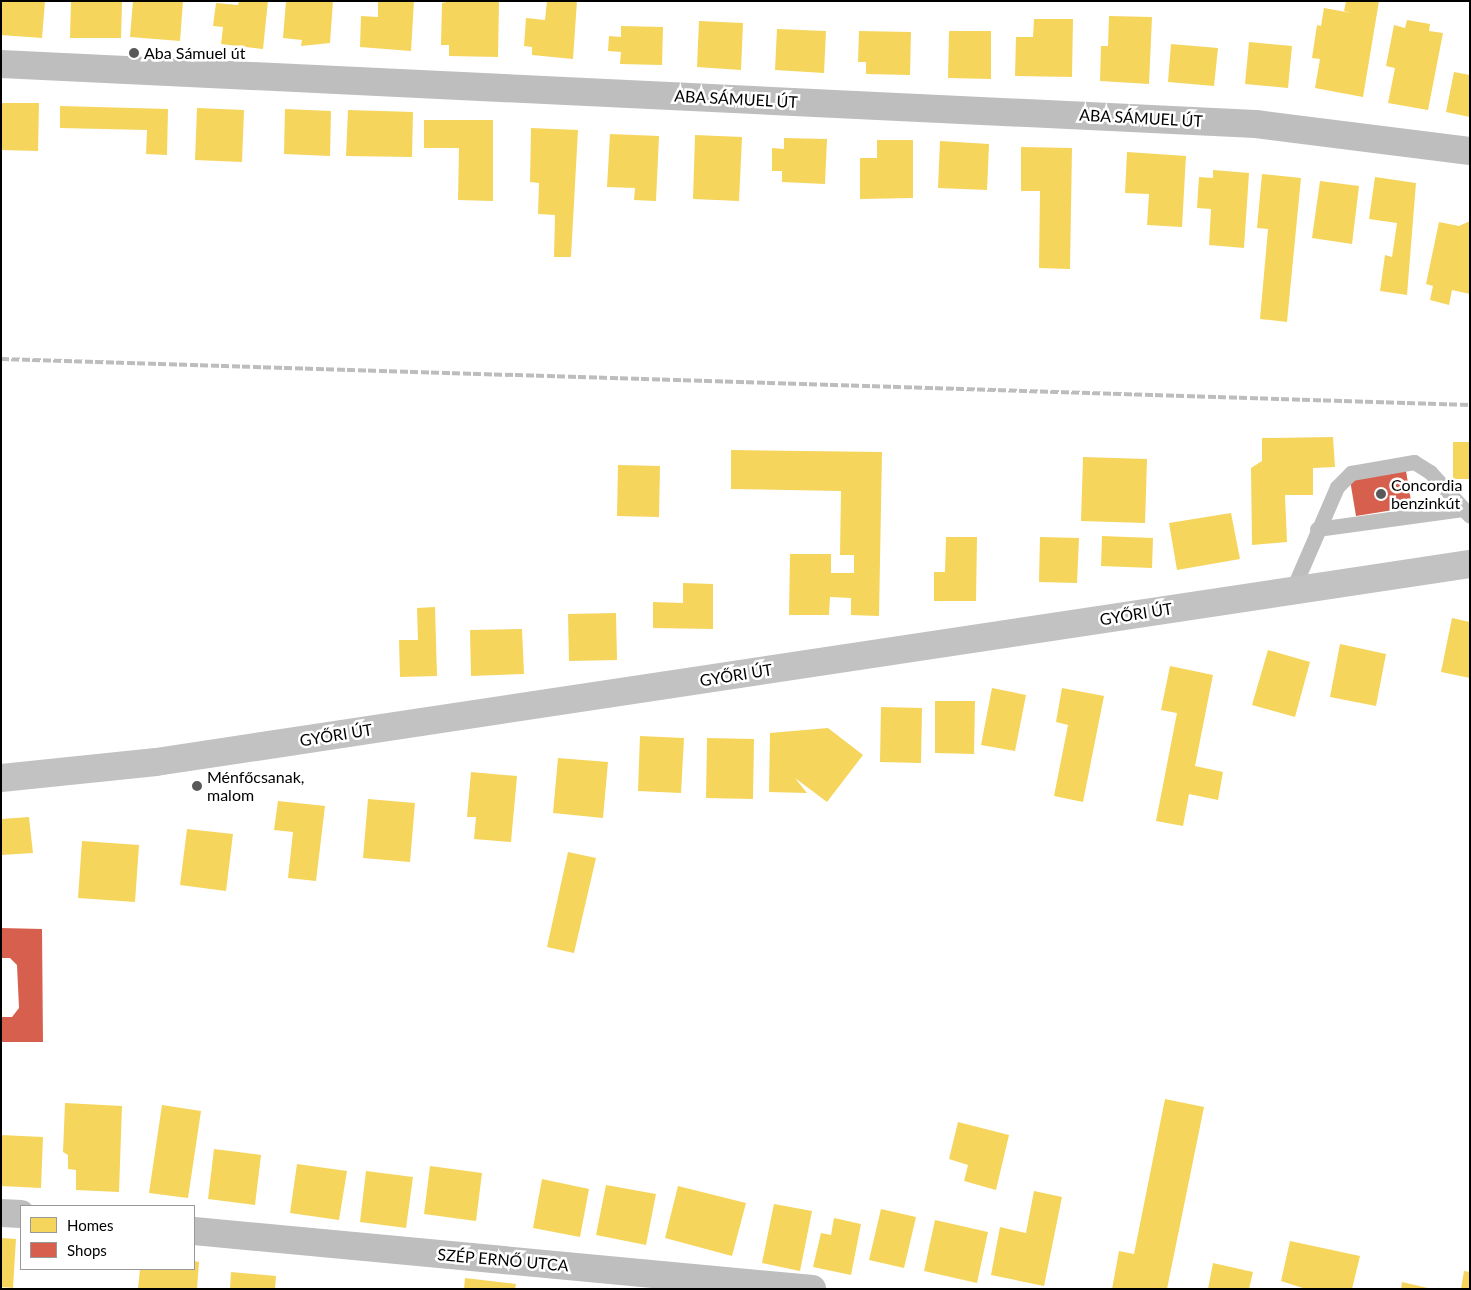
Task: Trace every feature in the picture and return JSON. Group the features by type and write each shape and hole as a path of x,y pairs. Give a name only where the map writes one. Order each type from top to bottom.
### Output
{"street":[{"name":"ABA SÁMUEL ÚT","path":"1,64 1256,124 1470,151"},
{"name":"GYŐRI ÚT","path":"1,778 174,760 1470,564"},
{"path":"1,1213 20,1214"},
{"name":"SZÉP ERNŐ UTCA","path":"195,1231 812,1289"}],"lane":[{"path":"1292,591 1317,529 1337,487 1351,473 1414,462 1430,472 1466,512"},
{"path":"1317,529 1466,512"}],"building: Homes":[{"path":"1,1 45,1 42,38 1,35"},
{"path":"71,1 122,1 121,38 70,38"},
{"path":"133,1 183,1 180,41 130,37"},
{"path":"239,1 268,1 263,49 221,44 223,27 213,26 216,3 238,5"},
{"path":"286,1 333,1 330,43 301,46 302,40 283,38"},
{"path":"378,1 414,1 411,51 360,47 361,16 378,17"},
{"path":"451,1 499,1 498,57 449,56 449,45 441,45 442,3"},
{"path":"547,1 577,1 573,59 532,55 532,47 524,46 526,18 545,20"},
{"path":"1346,1 1379,1 1363,97 1315,88 1320,59 1312,58 1317,25 1321,26 1324,8 1352,13 1344,11"},
{"path":"1109,16 1152,17 1149,84 1100,81 1101,46 1108,46"},
{"path":"1034,19 1073,19 1072,77 1015,76 1016,37 1033,37"},
{"path":"1407,20 1430,24 1429,31 1443,33 1428,110 1388,103 1395,68 1386,66 1394,25 1405,28"},
{"path":"699,21 743,23 741,70 697,67"},
{"path":"621,26 663,27 662,65 620,64 621,52 608,51 609,36 621,37"},
{"path":"777,29 826,31 824,73 775,70"},
{"path":"859,31 911,32 910,75 866,74 866,62 858,62"},
{"path":"949,31 991,31 991,79 948,78"},
{"path":"1249,42 1292,46 1288,88 1245,84"},
{"path":"1171,44 1218,48 1214,86 1168,82"},
{"path":"1454,72 1470,75 1470,117 1446,112"},
{"path":"1,103 39,103 38,151 1,150"},
{"path":"60,106 168,109 167,155 146,154 147,130 60,128"},
{"path":"197,108 244,110 242,162 195,160"},
{"path":"285,109 331,111 330,156 284,154"},
{"path":"348,110 413,112 412,157 346,156"},
{"path":"424,120 493,120 493,201 458,200 459,148 424,148"},
{"path":"531,128 578,130 571,257 554,257 555,215 538,214 539,183 530,182"},
{"path":"610,134 659,136 656,201 634,200 635,188 607,187"},
{"path":"695,135 742,137 739,201 693,199"},
{"path":"784,138 827,139 825,184 782,182 782,171 772,171 772,148 784,149"},
{"path":"877,140 913,140 913,198 860,199 860,158 877,158"},
{"path":"940,141 989,144 987,190 938,188"},
{"path":"1021,147 1072,148 1070,269 1039,268 1040,191 1021,191"},
{"path":"1127,152 1186,156 1182,227 1147,225 1149,194 1125,193"},
{"path":"1213,170 1249,173 1244,248 1209,245 1211,209 1197,208 1199,177 1213,178"},
{"path":"1262,174 1301,178 1287,322 1260,319 1268,229 1257,228"},
{"path":"1375,177 1416,183 1407,295 1380,291 1385,255 1392,257 1397,223 1369,219"},
{"path":"1320,181 1359,186 1352,244 1312,238"},
{"path":"1470,221 1470,294 1452,290 1449,305 1430,300 1433,286 1426,284 1439,222 1459,226"},
{"path":"1333,437 1335,467 1313,468 1313,495 1285,495 1287,542 1252,545 1251,468 1262,461 1262,438"},
{"path":"1453,442 1470,442 1470,479 1453,479"},
{"path":"731,450 882,452 879,616 851,615 851,598 830,597 829,615 789,615 790,554 831,554 831,573 854,573 854,555 840,555 841,491 731,489"},
{"path":"1083,457 1147,459 1145,523 1081,521"},
{"path":"618,465 660,466 659,517 617,516"},
{"path":"1231,513 1240,559 1177,570 1169,523"},
{"path":"1102,536 1153,538 1152,568 1101,566"},
{"path":"946,537 977,537 976,601 934,601 934,572 945,572"},
{"path":"1040,537 1079,538 1077,583 1039,582"},
{"path":"683,583 713,584 713,629 653,628 653,602 683,603"},
{"path":"435,607 437,676 400,677 399,640 418,640 417,608"},
{"path":"616,613 617,660 569,661 568,614"},
{"path":"1452,618 1470,622 1470,678 1441,672"},
{"path":"522,629 524,674 471,676 470,630"},
{"path":"1340,644 1386,654 1376,706 1330,697"},
{"path":"1268,650 1310,662 1295,717 1252,705"},
{"path":"1170,666 1213,675 1195,766 1223,772 1218,800 1189,794 1183,826 1156,821 1177,713 1161,710"},
{"path":"992,688 1026,695 1015,751 981,745"},
{"path":"1062,688 1104,696 1083,802 1054,796 1068,725 1056,722"},
{"path":"935,701 975,701 974,754 935,753"},
{"path":"881,707 922,708 921,763 880,762"},
{"path":"828,728 863,755 827,802 795,778 807,793 769,792 770,733"},
{"path":"640,736 684,738 681,793 638,791"},
{"path":"707,738 754,739 753,799 706,798"},
{"path":"558,758 608,762 603,818 553,813"},
{"path":"471,772 517,776 511,842 474,839 476,817 467,817"},
{"path":"368,799 415,803 410,862 363,858"},
{"path":"278,801 325,806 316,881 288,878 293,832 274,830"},
{"path":"29,817 33,853 1,855 1,819"},
{"path":"187,829 233,834 226,891 180,885"},
{"path":"82,841 139,845 135,902 78,898"},
{"path":"568,852 596,858 574,953 547,947"},
{"path":"1165,1099 1204,1107 1167,1289 1112,1289 1119,1251 1134,1254"},
{"path":"65,1103 122,1106 119,1192 76,1190 76,1170 68,1169 68,1155 63,1152"},
{"path":"162,1105 201,1111 188,1198 149,1193"},
{"path":"958,1122 1009,1135 996,1190 964,1181 968,1165 949,1159"},
{"path":"1,1135 43,1137 41,1188 1,1186"},
{"path":"214,1149 261,1155 255,1205 208,1199"},
{"path":"297,1164 347,1171 339,1220 290,1213"},
{"path":"430,1166 482,1173 476,1221 424,1214"},
{"path":"366,1171 413,1177 406,1228 360,1222"},
{"path":"542,1179 589,1189 580,1237 533,1228"},
{"path":"606,1185 656,1194 646,1245 596,1235"},
{"path":"678,1186 746,1203 732,1256 665,1238"},
{"path":"1034,1191 1062,1197 1044,1286 991,1275 1000,1227 1026,1233"},
{"path":"774,1204 812,1211 800,1271 762,1263"},
{"path":"881,1209 916,1217 904,1268 869,1260"},
{"path":"834,1218 861,1224 851,1275 813,1267 821,1233 831,1235"},
{"path":"935,1220 988,1232 977,1283 924,1271"},
{"path":"1,1238 16,1239 13,1288 1,1287"},
{"path":"1290,1241 1360,1256 1352,1289 1306,1289 1281,1281"},
{"path":"195,1261 199,1262 197,1289 138,1289 140,1270 195,1270"},
{"path":"1213,1263 1253,1272 1249,1289 1208,1289"},
{"path":"1464,1271 1470,1272 1470,1289 1461,1289"},
{"path":"231,1272 276,1276 275,1289 230,1289"},
{"path":"465,1278 516,1284 515,1289 464,1289"},
{"path":"1402,1282 1428,1288 1401,1289"}],"building: Shops":[{"name":"Concordia benzinkút","path":"1406,471 1412,507 1356,516 1350,480"},
{"path":"1,928 42,929 43,1042 1,1042 1,1017 12,1017 19,1008 17,965 10,958 1,958"}],"railway":[{"path":"1,359 1470,405"}],"place":[{"name":"Aba Sámuel út","path":"134,53"},
{"name":"Concordia benzinkút","path":"1381,494"},
{"name":"Ménfőcsanak, malom","path":"197,786"}]}
